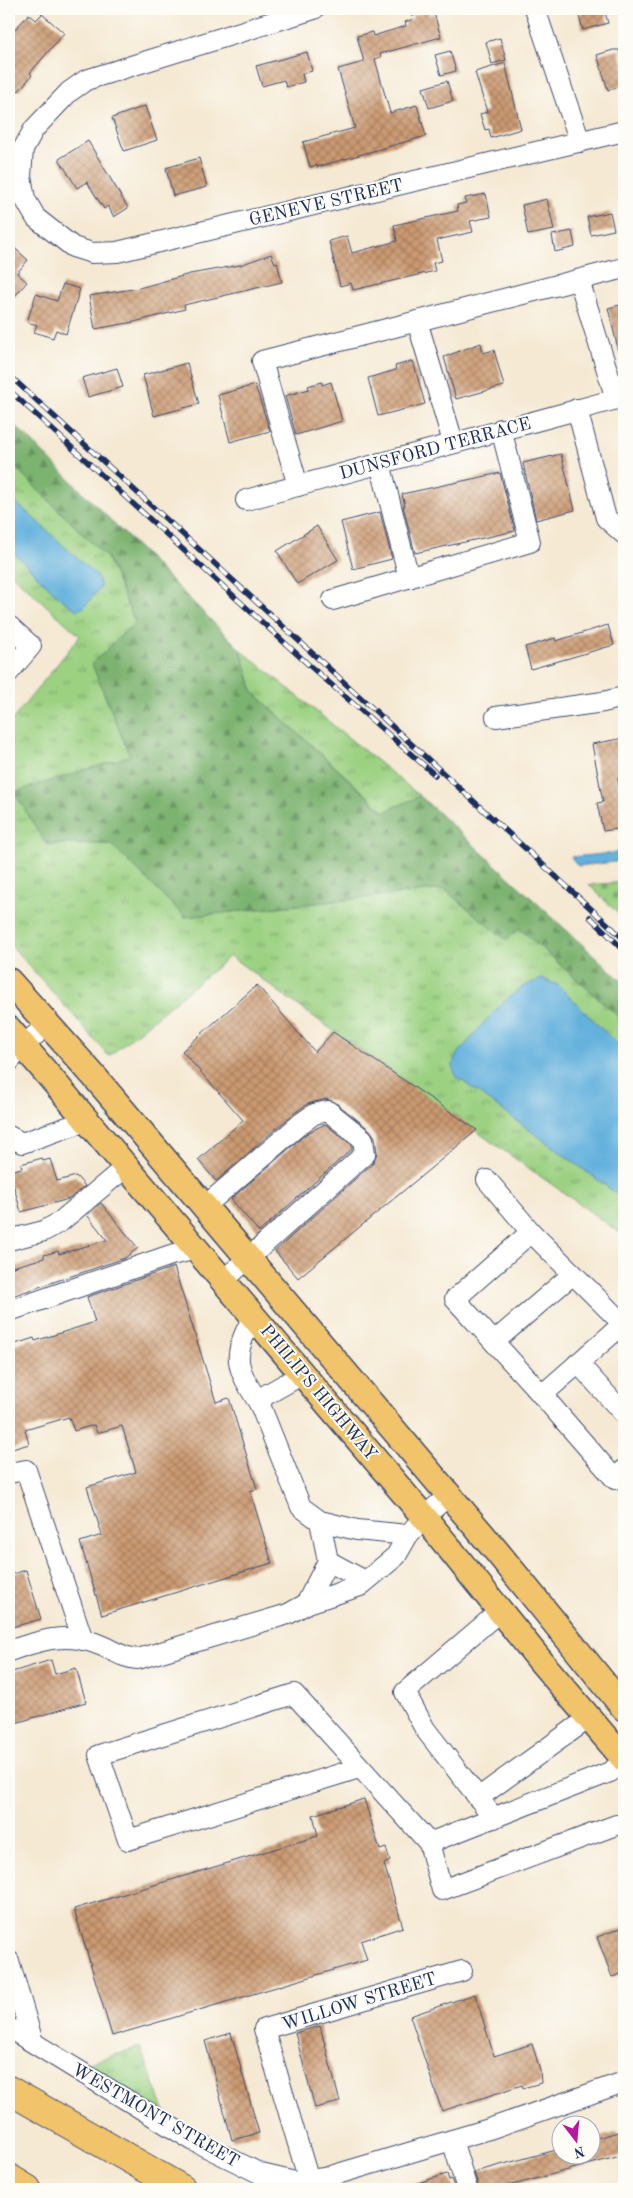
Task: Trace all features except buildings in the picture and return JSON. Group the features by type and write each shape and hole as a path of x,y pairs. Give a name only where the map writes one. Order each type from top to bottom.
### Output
{"highway":[{"path":"9,2090 182,2189"},
{"path":"9,2178 27,2189"}],"main road":[{"name":"PHILIPS HIGHWAY","path":"9,982 48,1025 449,1495 624,1708"},
{"name":"PHILIPS HIGHWAY","path":"13,1046 88,1120 128,1166 303,1374 416,1526 500,1611 624,1761"}],"street":[{"name":"GENEVE STREET","path":"314,9 86,80 69,92 34,129 23,149 22,184 25,199 36,218 73,247 92,253 117,252 624,131"},
{"path":"535,9 580,142"},
{"path":"298,486 262,361 624,268"},
{"path":"579,280 620,398"},
{"path":"417,321 453,442"},
{"name":"DUNSFORD TERRACE","path":"246,500 620,398"},
{"path":"577,409 606,518 624,534"},
{"path":"333,600 530,542 501,429"},
{"path":"380,463 409,578"},
{"path":"9,626 31,646 9,672"},
{"path":"496,717 603,702 624,697"},
{"path":"13,1046 48,1025"},
{"path":"204,1207 314,1114 328,1111 363,1139 365,1154 224,1280"},
{"path":"9,1136 22,1143 88,1120"},
{"path":"9,1240 44,1231 60,1222 128,1166"},
{"path":"487,1180 531,1232 624,1325 542,1395"},
{"path":"531,1232 454,1299 542,1395 615,1479 624,1470"},
{"path":"9,1311 171,1255 198,1249"},
{"path":"494,1342 573,1274"},
{"path":"254,1315 242,1338 238,1354 240,1374 260,1405 300,1508 320,1521 357,1530 416,1526"},
{"path":"578,1363 624,1414"},
{"path":"260,1405 264,1396 303,1374"},
{"path":"9,1474 26,1470 83,1640"},
{"path":"9,1651 53,1638 83,1640 105,1647 122,1657 138,1659 271,1620 306,1604 360,1586 396,1556 416,1526 449,1495"},
{"path":"306,1604 328,1561 320,1521"},
{"path":"328,1561 365,1581"},
{"path":"494,1818 425,1729 405,1692 500,1611"},
{"path":"359,1768 128,1840 99,1755 294,1694 428,1843 442,1890 616,1825"},
{"path":"478,1798 589,1718"},
{"path":"428,1843 610,1772 624,1761"},
{"path":"9,1961 33,2042"},
{"name":"WILLOW STREET","path":"309,2182 264,2029 462,1971"},
{"name":"WESTMONT STREET","path":"9,2028 194,2141 230,2160 278,2179 309,2182 545,2111 624,2082"},
{"path":"452,2140 467,2189"}],"green space":[{"path":"9,419 241,650 253,692 384,812 420,796 624,983 624,1021 519,928 506,940 444,889 185,917 111,844 46,844 14,792 130,756 92,664 135,622 107,558 9,461"},
{"path":"9,461 107,558 135,622 92,664 130,756 46,844 111,844 185,917 444,889 506,939 519,928 624,1021 624,1051 558,985 523,986 495,1012 456,1056 457,1077 624,1199 624,1236 230,956 109,1056 9,943 9,724 80,636 9,572 9,548 62,600 96,576 9,496"},
{"path":"241,650 420,796 385,812 253,692"},
{"path":"624,882 624,919 589,885"},
{"path":"140,2047 166,2115 86,2064"}],"water":[{"path":"9,496 97,576 101,587 84,607 77,610 62,600 9,548"},
{"path":"624,852 624,861 578,866 571,857"},
{"path":"543,979 558,985 624,1051 624,1199 457,1077 453,1069 456,1056 495,1010 519,990"}],"railway":[{"path":"9,375 624,939"},
{"path":"9,390 310,666 435,775"},
{"path":"590,917 624,950"}]}
